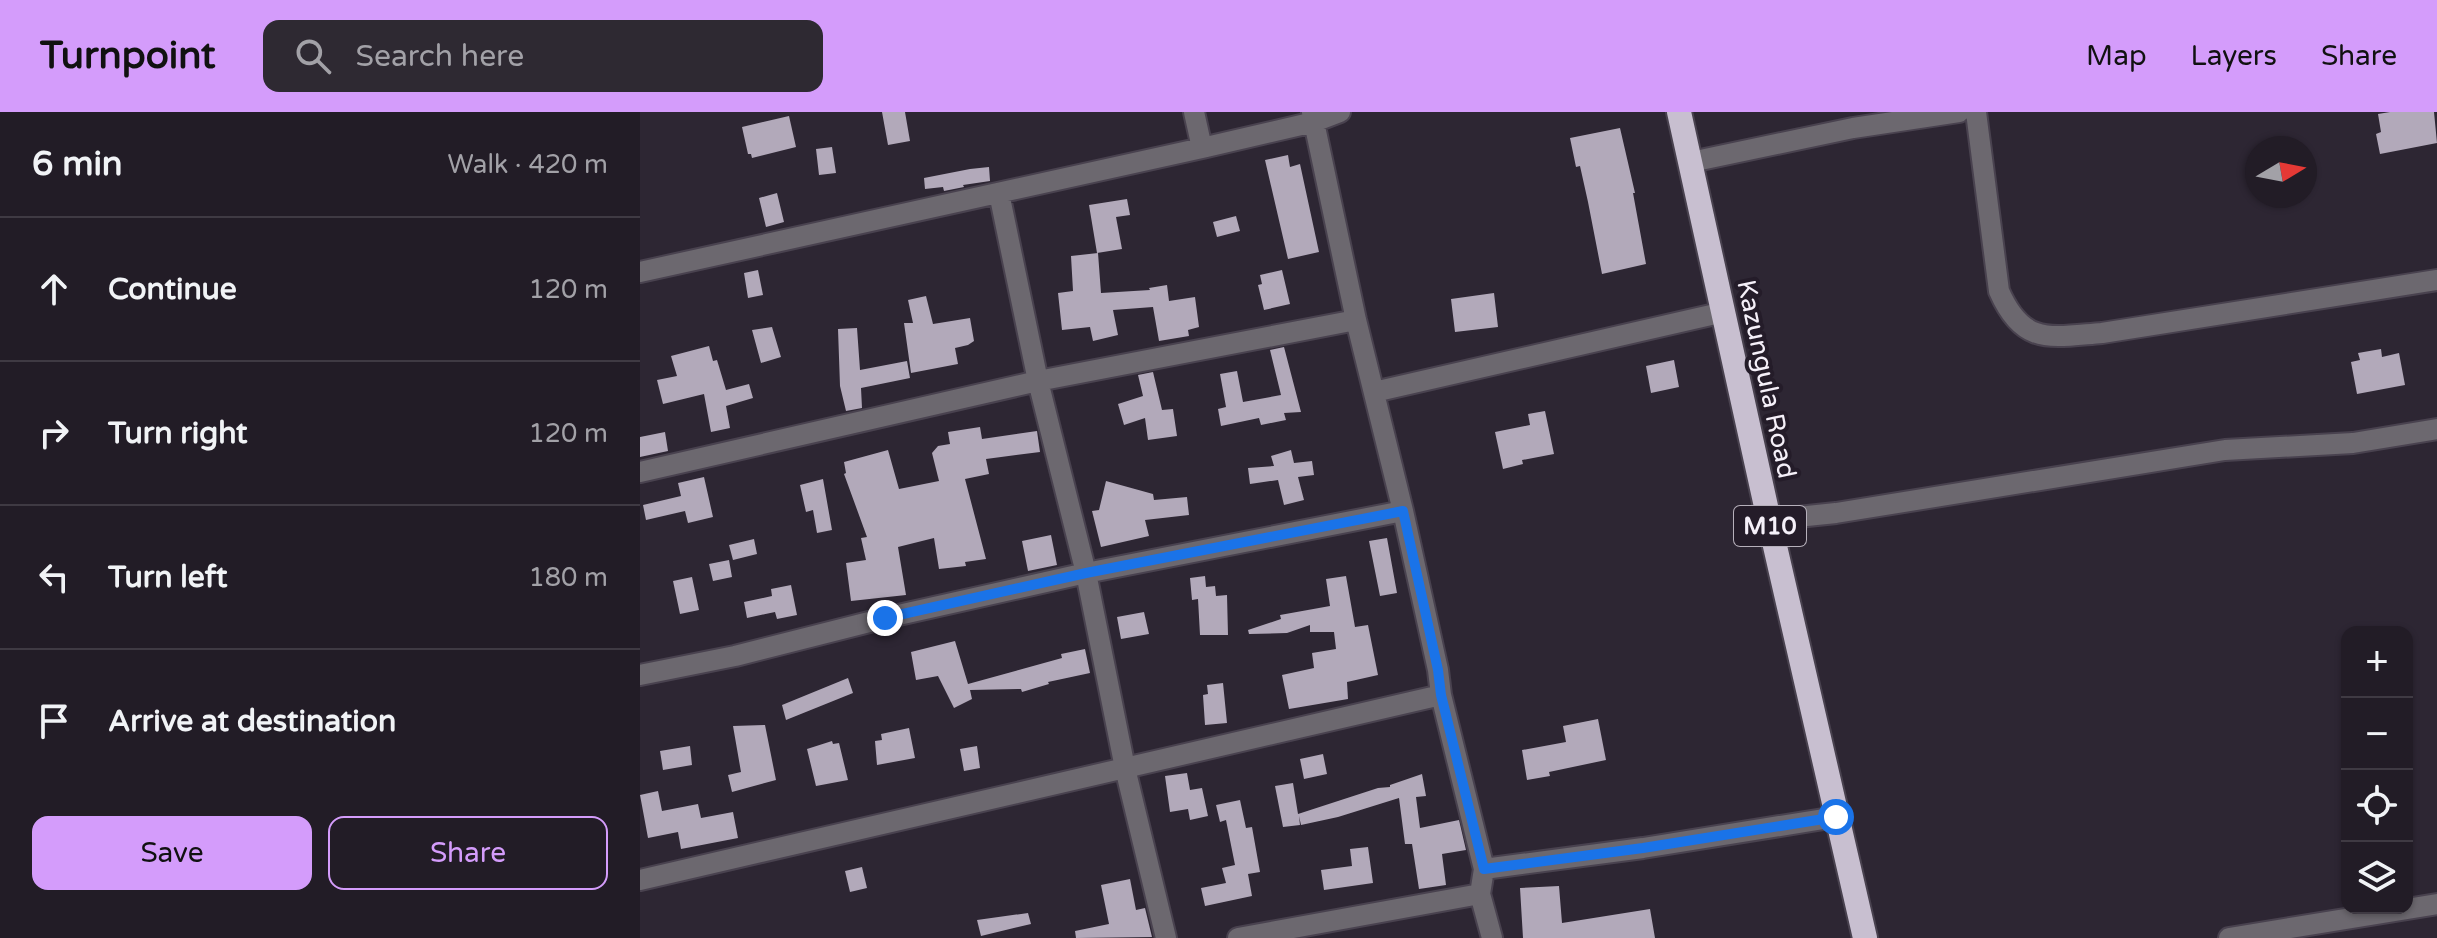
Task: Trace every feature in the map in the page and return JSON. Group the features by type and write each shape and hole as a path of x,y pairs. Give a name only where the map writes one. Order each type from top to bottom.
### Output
{"highway":[{"name":"Kazungula Road","path":"1679,112 1865,938"}],"street":[{"path":"1194,112 1202,148"},
{"path":"640,272 1202,148 1340,112"},
{"path":"1691,162 1853,128 1959,112"},
{"path":"1976,112 1999,291 2009,313 2028,330 2050,337 2102,333 2437,280"},
{"path":"1313,117 1356,320 1403,511 1441,695 1484,869 1480,894 1492,938"},
{"path":"999,193 1038,381 1086,573 1125,768 1166,938"},
{"path":"1374,392 1724,312"},
{"path":"640,472 1038,381 1356,320"},
{"path":"1769,520 1836,513 2225,450 2353,443 2437,429"},
{"path":"640,675 735,656 885,618 1086,573 1403,511"},
{"path":"640,880 1441,695"},
{"path":"1484,869 1643,848 1836,817"},
{"path":"1238,938 1480,894"},
{"path":"2229,938 2437,904"}],"building":[{"path":"882,112 905,112 910,141 888,145"},
{"path":"2434,112 2437,143 2380,154 2376,134 2381,132 2378,114"},
{"path":"789,116 796,147 752,158 748,154 742,127"},
{"path":"1620,128 1635,193 1646,264 1602,274 1580,166 1576,167 1570,138"},
{"path":"832,147 836,173 819,175 816,149"},
{"path":"1288,155 1290,167 1300,164 1319,252 1288,259 1265,160"},
{"path":"989,167 990,181 944,191 943,187 925,189 924,178"},
{"path":"777,193 784,222 766,227 759,198"},
{"path":"1127,199 1130,215 1116,217 1122,249 1097,253 1089,205"},
{"path":"1236,216 1240,231 1217,237 1213,222"},
{"path":"1098,253 1101,293 1150,290 1167,285 1169,301 1195,297 1199,327 1188,330 1189,336 1159,341 1153,307 1113,310 1118,335 1093,341 1090,327 1062,330 1058,293 1073,291 1071,256"},
{"path":"758,270 763,295 748,298 744,273"},
{"path":"1282,270 1290,304 1264,310 1258,285 1262,284 1260,275"},
{"path":"1494,293 1498,327 1455,332 1451,299"},
{"path":"926,296 933,324 970,318 974,341 955,348 958,364 911,373 904,323 913,323 908,300"},
{"path":"772,327 781,357 761,363 752,330"},
{"path":"857,328 860,370 907,361 910,378 861,388 862,408 846,411 840,386 838,329"},
{"path":"709,346 713,361 717,360 726,390 749,384 753,398 726,406 730,428 711,432 704,394 663,404 657,380 677,376 671,356"},
{"path":"1284,347 1301,412 1284,413 1286,420 1261,425 1259,418 1221,426 1218,409 1226,407 1220,374 1237,371 1243,402 1281,395 1270,350"},
{"path":"2381,349 2382,357 2399,353 2405,385 2357,394 2351,362 2360,360 2358,353"},
{"path":"1674,360 1679,387 1651,393 1646,366"},
{"path":"1153,372 1162,410 1173,409 1177,436 1148,440 1145,418 1124,425 1118,404 1143,396 1138,375"},
{"path":"1545,411 1554,454 1522,460 1523,464 1503,469 1495,432 1530,425 1528,414"},
{"path":"980,427 982,439 1037,431 1040,452 986,459 989,474 965,479 986,559 965,562 966,566 939,569 934,538 898,547 906,595 851,601 846,563 866,560 861,538 867,537 844,474 844,462 888,450 899,489 939,481 932,453 938,446 950,444 948,432"},
{"path":"665,432 668,451 640,457 640,437"},
{"path":"1291,450 1294,463 1312,461 1314,475 1298,477 1304,500 1284,505 1278,480 1250,484 1248,468 1274,466 1271,456"},
{"path":"704,477 713,517 688,523 685,511 646,520 643,505 681,496 678,483"},
{"path":"823,479 832,530 817,533 813,510 806,512 800,485"},
{"path":"1106,481 1153,494 1154,500 1187,497 1189,515 1145,520 1149,536 1101,547 1092,511 1099,510"},
{"path":"1051,535 1057,565 1028,571 1022,541"},
{"path":"1387,538 1397,593 1380,596 1369,541"},
{"path":"754,539 757,554 733,560 729,545"},
{"path":"729,560 732,577 713,581 709,564"},
{"path":"1205,576 1206,587 1215,586 1216,596 1227,595 1228,635 1200,635 1198,599 1192,600 1190,578"},
{"path":"1346,576 1355,627 1368,625 1378,675 1347,682 1348,699 1289,709 1282,675 1314,668 1312,653 1336,649 1334,632 1310,632 1310,625 1287,633 1249,634 1248,630 1281,619 1280,615 1330,606 1326,579"},
{"path":"692,577 699,610 680,614 673,581"},
{"path":"791,585 797,615 777,619 775,612 747,618 744,602 772,596 771,589"},
{"path":"1144,612 1149,634 1121,639 1117,617"},
{"path":"955,641 968,684 1085,649 1090,673 1048,682 1022,692 1021,689 970,690 972,699 954,708 938,676 916,680 911,652"},
{"path":"848,678 853,693 786,720 782,705"},
{"path":"1223,683 1227,723 1205,725 1203,695 1208,694 1207,685"},
{"path":"1598,719 1606,760 1527,780 1522,750 1566,742 1563,726"},
{"path":"765,725 776,780 732,792 728,775 741,772 733,726"},
{"path":"909,728 915,758 877,765 875,741 882,740 881,734"},
{"path":"832,741 833,744 839,743 848,780 816,786 807,749"},
{"path":"690,746 692,765 663,770 660,751"},
{"path":"977,746 980,768 964,771 960,749"},
{"path":"1323,754 1327,774 1304,779 1300,759"},
{"path":"1187,773 1190,790 1202,788 1208,816 1190,820 1188,809 1170,812 1165,776"},
{"path":"1422,774 1426,796 1416,797 1420,828 1459,820 1466,850 1442,854 1446,885 1419,889 1412,844 1405,844 1399,798 1301,825 1299,816 1300,825 1283,827 1275,786 1293,783 1298,814 1378,788 1390,787"},
{"path":"658,791 662,811 698,804 701,818 733,812 738,838 681,849 678,832 648,838 640,795"},
{"path":"1240,800 1246,828 1252,827 1260,872 1248,874 1252,896 1205,906 1201,888 1226,883 1222,868 1235,865 1226,820 1220,822 1216,805"},
{"path":"1368,847 1373,883 1324,890 1321,870 1352,866 1350,849"},
{"path":"862,867 867,888 850,892 845,871"},
{"path":"1130,879 1136,910 1145,908 1152,937 1076,938 1075,931 1109,924 1101,885"},
{"path":"1559,886 1562,923 1650,909 1655,938 1523,938 1520,888"},
{"path":"1028,913 1031,924 981,936 977,920"}],"route":[{"path":"885,618 1086,573 1403,511 1441,695 1484,869 1643,848 1836,817"}]}
